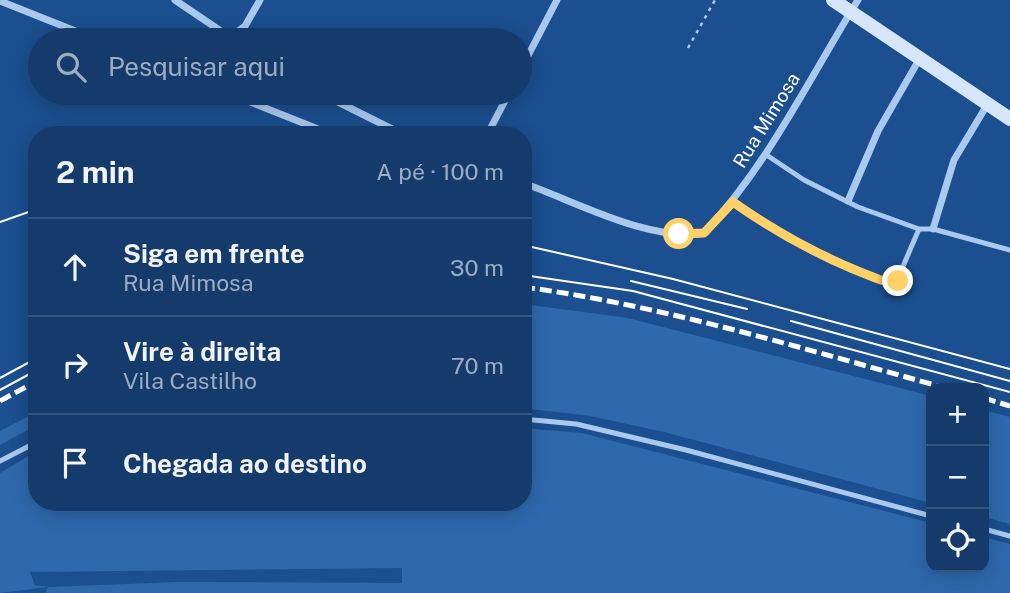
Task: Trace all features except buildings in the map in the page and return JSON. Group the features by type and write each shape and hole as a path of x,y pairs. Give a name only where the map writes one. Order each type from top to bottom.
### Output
{"main road":[{"path":"832,0 854,6 920,58 1010,119"}],"street":[{"path":"175,0 216,28"},
{"path":"243,28 260,0"},
{"path":"532,47 556,0"},
{"path":"0,1 68,28"},
{"name":"Rua Mimosa","path":"532,186 608,216 679,234 704,233 733,202 765,154 854,6"},
{"path":"848,201 889,110 920,58"},
{"path":"258,105 310,126"},
{"path":"344,105 386,126"},
{"path":"492,126 503,105"},
{"path":"933,229 954,160 987,105"}],"lane":[{"path":"765,154 804,180 919,229 933,229 1010,250"},
{"path":"733,202 779,234 836,263 895,285 919,229"},
{"path":"532,420 576,424 662,444 926,515"},
{"path":"0,461 28,447"},
{"path":"989,530 1010,536"}],"path":[{"path":"688,48 715,0"}],"shaded area":[{"path":"532,305 628,318 926,395 926,502 664,432 590,416 532,409"},
{"path":"989,411 1010,417 1010,524 989,518"},
{"path":"28,417 28,430 0,445 0,431"},
{"path":"532,429 582,433 926,522 926,572 989,572 989,538 1010,544 1010,593 45,593 48,587 0,593 0,473 28,456 28,511 532,511","holes":["402,568 402,583 178,582 49,587 35,585 30,572"]}],"tram line":[{"path":"0,222 28,212"},
{"path":"532,247 673,279 1010,369"},
{"path":"532,276 633,291 1010,392"},
{"path":"631,281 747,309"},
{"path":"791,321 1010,381"},
{"path":"0,378 28,363"},
{"path":"0,390 28,375"}],"railway":[{"path":"532,288 683,317 928,383"},
{"path":"0,401 28,386"},
{"path":"989,400 1010,406"}],"route":[{"path":"679,234 704,233 733,202 779,234 836,263 895,285 898,281"}]}
